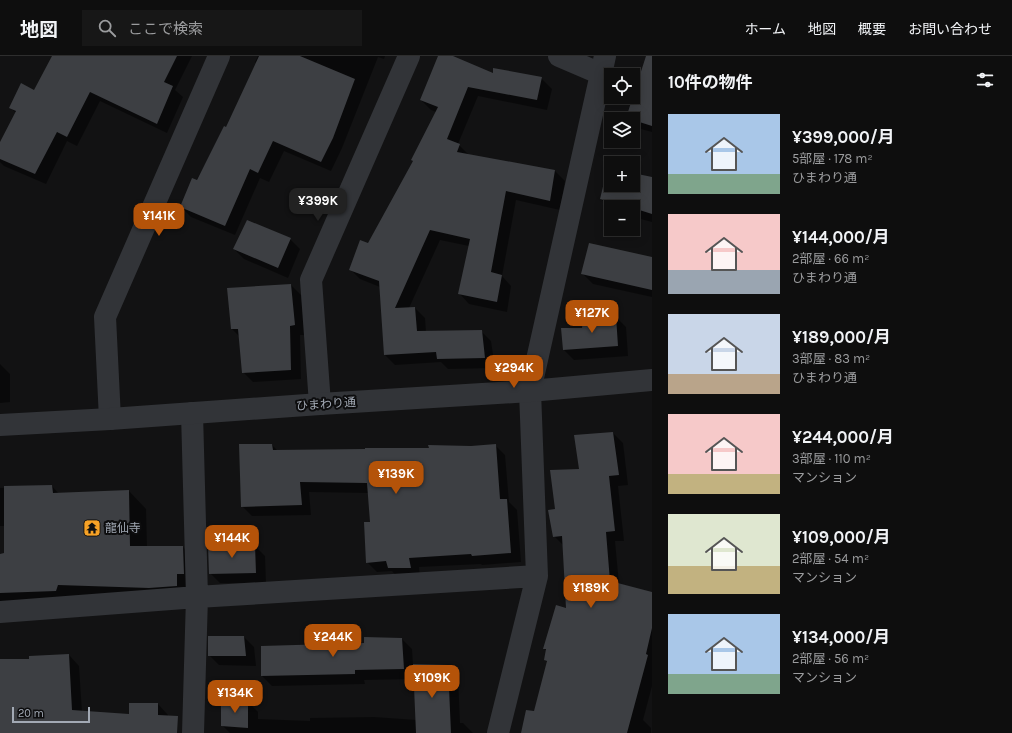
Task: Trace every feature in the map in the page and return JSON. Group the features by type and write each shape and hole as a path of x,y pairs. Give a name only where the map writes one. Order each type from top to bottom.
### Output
{"street":[{"path":"110,419 106,317 219,56"},
{"path":"320,404 312,280 409,56"},
{"path":"498,733 537,576 530,391 603,65 559,56"},
{"name":"ひまわり通","path":"0,425 530,391 652,380"},
{"path":"192,413 197,597 193,733"},
{"path":"0,612 197,597 537,576"}],"building":[{"path":"52,56 177,56 164,82 173,86 157,124 90,92 67,137 57,132 35,174 0,159 0,142 16,111 9,108 21,83 34,90"},
{"path":"259,56 300,56 355,79 333,138 321,162 273,141 258,173 250,169 225,226 180,207 192,178 197,180 224,126 226,127"},
{"path":"438,56 453,56 493,73 493,68 542,77 537,100 468,87 447,139 460,144 457,152 555,170 550,201 506,191 491,272 502,275 497,302 458,294 470,239 430,230 395,308 415,307 417,331 482,330 485,358 437,359 436,352 384,355 379,281 349,270 360,240 368,243 413,161 411,160 438,107 420,100"},
{"path":"646,56 652,56 652,126 640,122 640,112 628,112 631,104 640,104 640,75"},
{"path":"640,174 652,177 652,214 640,210 640,200 600,199 604,182 604,192 640,192"},
{"path":"247,220 291,238 278,268 233,249"},
{"path":"589,243 652,257 652,290 581,274"},
{"path":"291,284 295,325 290,326 291,370 242,373 238,329 231,329 227,288"},
{"path":"616,316 618,346 563,350 561,328 582,328 583,318"},
{"path":"613,432 619,475 609,476 615,531 606,532 610,581 652,592 652,628 646,654 648,655 627,733 521,733 526,710 534,711 547,661 544,660 546,649 543,649 556,605 566,608 562,536 553,537 548,510 555,509 550,470 579,469 574,435"},
{"path":"239,444 272,444 273,450 429,448 428,445 471,446 496,444 500,499 507,499 511,553 409,558 411,568 388,568 386,561 366,563 364,522 370,522 367,483 300,482 302,505 241,507"},
{"name":"龍仙寺","path":"52,485 53,493 129,490 130,546 183,546 184,574 177,574 177,586 149,588 58,585 56,591 0,593 0,554 4,553 4,486"},
{"path":"208,545 255,545 256,573 209,574"},
{"path":"208,636 244,636 246,656 208,656"},
{"path":"364,637 402,638 404,669 355,670 355,674 261,676 261,646 364,643"},
{"path":"69,654 72,710 129,714 129,703 158,703 158,715 178,716 177,733 0,733 0,659 29,659 29,656"},
{"path":"413,664 448,665 451,733 416,733"},
{"path":"248,701 248,728 221,726 221,702"}],"place":[{"name":"龍仙寺","path":"92,528"}]}
